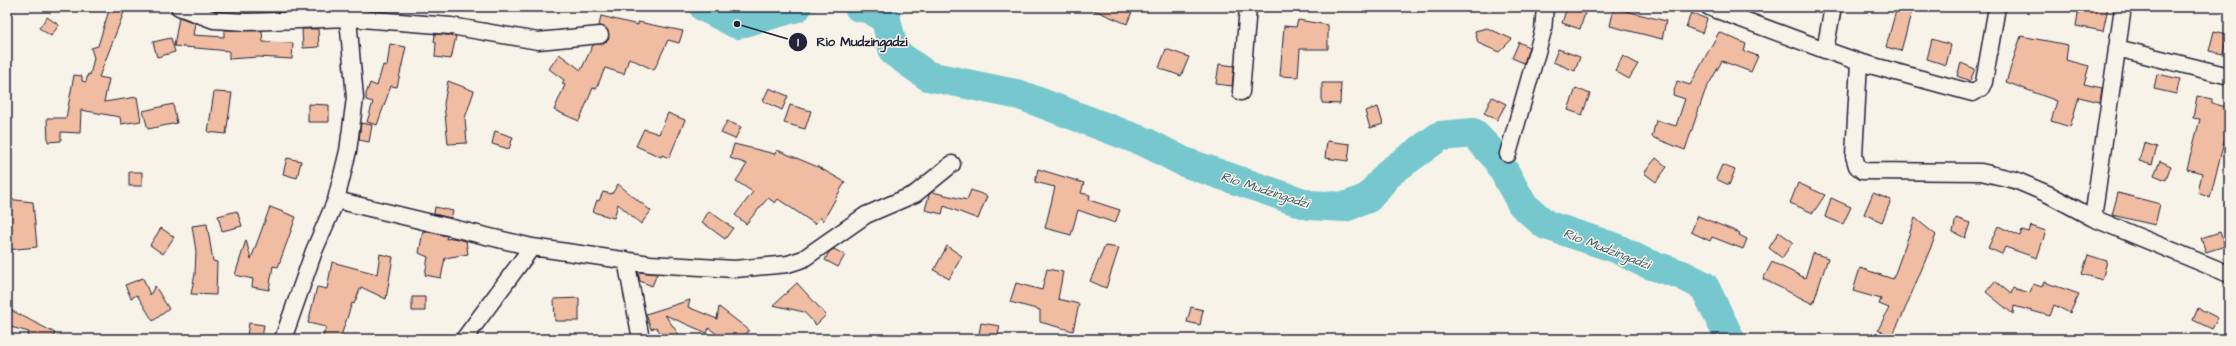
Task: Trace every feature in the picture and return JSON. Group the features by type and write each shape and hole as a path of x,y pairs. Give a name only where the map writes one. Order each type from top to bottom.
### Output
{"street":[{"path":"178,7 214,20 246,22 348,18 451,26 538,41 600,35"},
{"path":"1241,92 1248,7"},
{"path":"1508,154 1543,31 1545,7"},
{"path":"1709,7 1859,62 1973,93 1981,88 1984,82 1997,7"},
{"path":"1825,50 1833,7"},
{"path":"2093,218 2123,7"},
{"path":"283,339 314,251 336,200 348,151 355,98 348,18"},
{"path":"2117,48 2229,76"},
{"path":"1859,62 1854,156 1857,166 1863,171 1981,172 2015,180 2048,194 2093,218 2229,274"},
{"path":"336,200 532,248 626,260 735,269 788,264 803,260 866,215 915,194 952,164"},
{"path":"464,339 532,248"},
{"path":"626,260 641,339"}],"building":[{"path":"110,7 126,7 99,77 109,79 104,102 137,97 141,121 121,124 120,117 81,110 80,133 61,132 61,141 48,142 47,118 66,118 74,75 82,76 82,81 86,82 88,74 90,75 94,58 91,48 98,46"},
{"path":"1087,7 1134,7 1127,24"},
{"path":"1567,7 1585,13 1580,29 1562,23"},
{"path":"1897,7 1913,7 1901,51 1886,47"},
{"path":"2079,7 2108,7 2103,31 2076,26"},
{"path":"1614,8 1666,21 1662,39 1610,26"},
{"path":"1691,13 1707,19 1702,33 1686,27"},
{"path":"601,16 638,25 638,22 683,31 679,43 668,40 654,70 629,58 624,74 605,68 596,89 593,88 579,121 554,110 565,85 562,84 564,80 549,69 559,54 581,70 593,45 605,43 609,39 607,29 599,26"},
{"path":"47,17 59,25 51,36 39,28"},
{"path":"179,17 195,23 193,35 224,37 224,30 262,31 263,42 293,43 292,59 259,57 229,59 229,51 174,46"},
{"path":"1298,20 1328,25 1328,49 1300,49 1298,77 1280,76 1284,26 1296,27"},
{"path":"1487,28 1512,39 1499,52 1478,43 1475,31"},
{"path":"302,29 318,29 319,47 303,48"},
{"path":"2214,31 2227,34 2223,54 2209,51"},
{"path":"1719,32 1746,44 1744,51 1758,56 1751,72 1722,61 1705,91 1685,150 1652,137 1656,120 1676,126 1685,99 1673,95 1677,81 1690,85"},
{"path":"435,34 456,36 451,59 435,57"},
{"path":"2021,36 2068,45 2066,60 2089,66 2084,84 2102,88 2100,102 2079,97 2070,127 2051,121 2057,101 2006,82"},
{"path":"171,38 175,52 157,57 153,42"},
{"path":"1932,39 1951,45 1946,65 1927,59"},
{"path":"1519,42 1529,47 1524,63 1512,58"},
{"path":"390,44 406,47 397,87 391,86 377,125 367,122 373,102 366,100 366,94 370,83 377,86 383,65 387,66"},
{"path":"1166,49 1189,57 1181,76 1159,68"},
{"path":"1558,49 1580,57 1575,71 1553,62"},
{"path":"1623,56 1638,64 1629,79 1615,71"},
{"path":"1961,63 1975,69 1970,81 1957,76"},
{"path":"1219,64 1234,66 1232,86 1216,84"},
{"path":"2157,74 2180,79 2176,94 2154,89"},
{"path":"448,81 474,91 465,118 467,143 448,144 444,104"},
{"path":"1322,83 1341,83 1340,104 1322,103"},
{"path":"769,88 788,96 782,110 763,101"},
{"path":"1576,88 1590,94 1582,115 1568,110"},
{"path":"214,92 232,93 226,134 208,132"},
{"path":"2197,96 2212,99 2212,103 2229,108 2229,122 2210,198 2198,193 2202,173 2187,169 2200,119 2193,118"},
{"path":"1492,97 1506,104 1497,120 1484,113"},
{"path":"173,104 177,123 148,129 143,111"},
{"path":"308,104 329,105 329,122 308,122"},
{"path":"790,105 811,111 805,129 784,123"},
{"path":"1378,107 1383,124 1370,128 1365,111"},
{"path":"668,113 685,120 669,158 662,155 661,157 636,146 644,129 659,134"},
{"path":"727,121 741,127 735,139 721,133"},
{"path":"361,123 372,125 369,142 359,140"},
{"path":"495,131 513,137 509,149 492,144"},
{"path":"1327,141 1350,144 1348,161 1325,158"},
{"path":"2144,143 2157,147 2152,165 2139,161"},
{"path":"734,144 775,154 777,150 818,167 845,182 823,221 820,217 815,224 778,199 775,203 768,198 746,224 735,215 753,192 736,181 747,164 730,158"},
{"path":"287,158 301,161 297,178 283,174"},
{"path":"1656,158 1667,167 1656,182 1644,173"},
{"path":"2160,161 2171,166 2166,180 2154,175"},
{"path":"1722,165 1735,170 1729,185 1716,179"},
{"path":"1038,169 1084,183 1081,193 1090,195 1089,200 1120,210 1115,223 1078,210 1071,235 1045,228 1055,187 1035,182"},
{"path":"129,172 142,172 142,186 129,186"},
{"path":"1798,183 1825,195 1813,213 1790,203"},
{"path":"618,184 651,211 641,224 618,204 614,218 593,212 597,200 599,201 603,192 612,194"},
{"path":"971,190 987,196 978,219 944,206 942,214 925,210 929,195 932,192 967,200"},
{"path":"1873,193 1891,200 1882,222 1864,214"},
{"path":"2118,193 2160,204 2155,225 2112,215"},
{"path":"1831,198 1851,207 1843,224 1825,217"},
{"path":"7,199 33,202 37,247 7,250"},
{"path":"270,207 296,217 278,267 273,266 269,290 252,287 253,279 235,275 246,240 251,259"},
{"path":"435,207 453,211 451,218 434,214"},
{"path":"237,211 242,226 222,231 218,216"},
{"path":"709,211 733,228 725,239 702,222"},
{"path":"1698,216 1740,233 1739,235 1747,239 1743,249 1712,237 1710,241 1691,232"},
{"path":"1915,218 1936,235 1903,314 1892,336 1878,330 1889,308 1879,304 1881,299 1853,291 1860,268 1893,279"},
{"path":"1956,218 1970,223 1965,238 1953,232"},
{"path":"207,224 213,261 217,262 216,295 191,294 195,274 196,251 192,226"},
{"path":"1998,226 2020,236 2022,230 2029,232 2031,226 2046,231 2037,258 2005,247 2002,254 1988,248"},
{"path":"161,228 174,237 163,254 150,245"},
{"path":"423,231 447,236 446,239 453,238 466,241 468,254 445,258 441,278 425,275 428,257 419,253"},
{"path":"1779,232 1793,242 1782,258 1769,248"},
{"path":"2220,232 2225,246 2206,252 2201,238"},
{"path":"947,246 962,256 949,279 934,270"},
{"path":"1105,246 1119,248 1106,288 1090,281"},
{"path":"834,249 845,255 838,267 825,260 829,252"},
{"path":"1813,253 1828,258 1813,304 1763,279 1772,262 1805,278"},
{"path":"380,254 393,257 386,299 361,287 354,304 352,303 340,339 322,339 326,327 308,323 317,287 327,289 332,262 377,274"},
{"path":"2088,255 2107,261 2102,280 2082,274"},
{"path":"1047,269 1063,272 1058,299 1079,304 1073,331 1040,322 1040,310 1010,302 1016,283 1042,290"},
{"path":"638,272 657,274 652,286 640,281"},
{"path":"143,278 150,295 155,286 169,309 153,321 137,295 131,298 125,285"},
{"path":"1995,281 2011,294 2013,288 2030,293 2033,284 2042,287 2044,282 2079,294 2070,313 2054,305 2050,316 2014,306 2013,314 1986,292"},
{"path":"797,283 826,315 816,325 804,312 773,305"},
{"path":"412,297 425,297 425,311 412,311"},
{"path":"579,298 579,321 555,321 554,299"},
{"path":"690,300 688,307 717,319 719,307 749,330 742,339 723,339 709,328 707,333 665,315 682,339 665,339 656,327 651,329 646,314"},
{"path":"1191,307 1203,310 1200,325 1187,322"},
{"path":"7,308 55,333 53,339 43,337 42,339 26,339 29,332 7,326"},
{"path":"2198,308 2218,318 2212,329 2193,320"},
{"path":"249,323 264,325 262,338 247,336"},
{"path":"981,323 1000,326 997,339 978,339"}],"waterway":[{"name":"Rio Mudzingadzi","path":"704,7 737,24 797,7"},
{"name":"Rio Mudzingadzi","path":"859,7 870,8 886,20 894,52 928,76 1020,95 1147,143 1184,162 1309,205 1345,207 1368,198 1390,172 1440,136 1473,133 1497,158 1522,204 1546,225 1616,248 1643,262 1682,275 1704,286 1730,339"}],"place":[{"name":"Rio Mudzingadzi","path":"737,24"}]}
